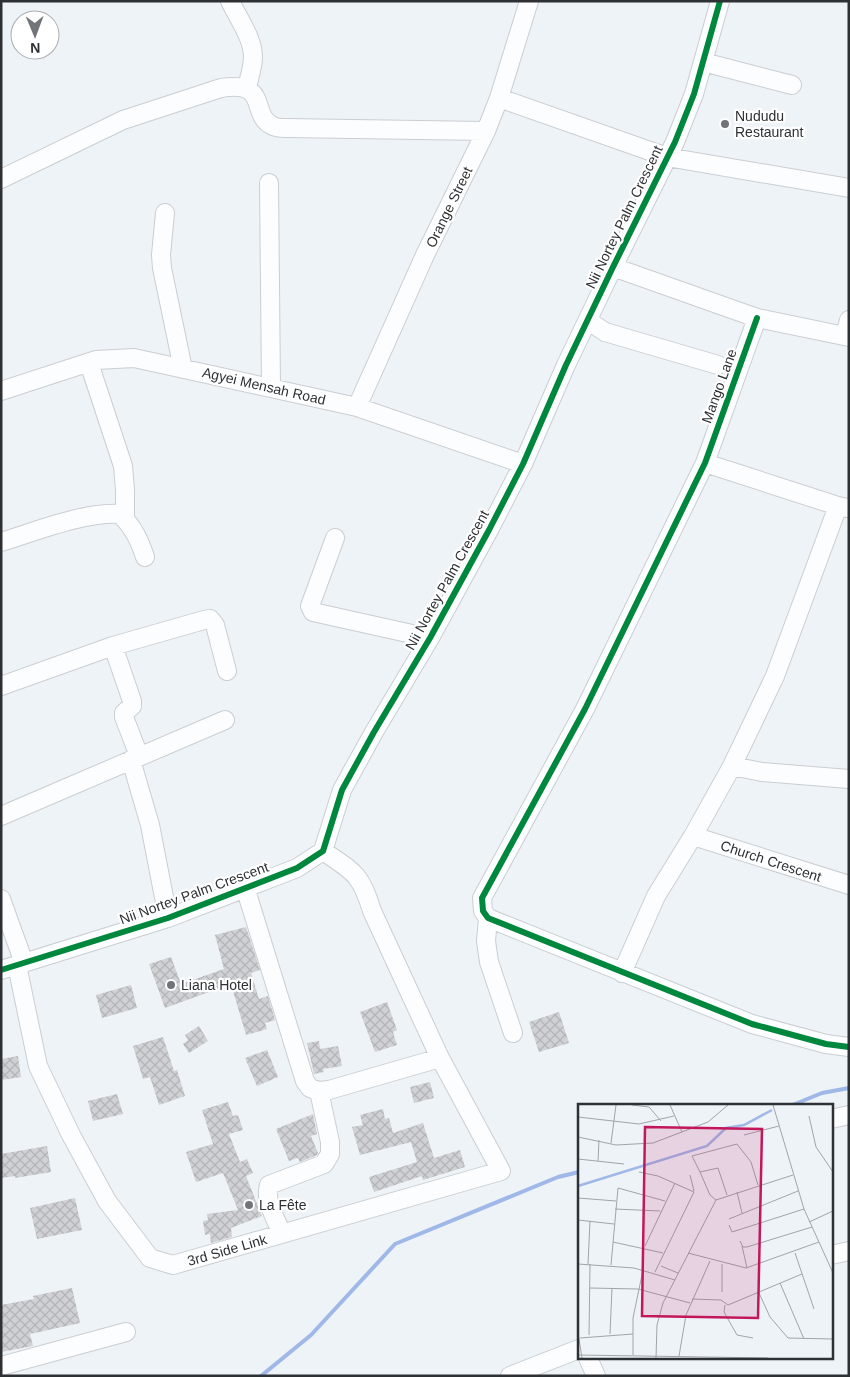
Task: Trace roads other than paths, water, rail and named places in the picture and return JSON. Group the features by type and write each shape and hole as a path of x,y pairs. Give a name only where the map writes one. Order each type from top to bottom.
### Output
{"street":[{"path":"230,1 253,50 254,59 247,88"},
{"name":"Orange Street","path":"357,407 425,255 486,131 499,98 529,1"},
{"name":"Nii Nortey Palm Crescent","path":"14,966 168,918 297,868 323,852 342,790 430,638 523,464 589,317 667,157 694,94 720,1"},
{"path":"703,62 792,85"},
{"path":"1,179 123,120 221,88 235,86 247,88 254,93 266,119 273,126 286,128 486,131"},
{"path":"499,98 667,157 849,188"},
{"path":"270,183 270,387"},
{"path":"165,213 161,255 162,268 184,368"},
{"path":"613,268 757,318 848,331"},
{"path":"589,317 593,324 605,332 718,365"},
{"name":"Mango Lane","path":"513,1033 489,962 486,940 488,918 483,911 482,898 488,883 585,709 705,463 757,318"},
{"name":"Agyei Mensah Road","path":"1,391 96,360 134,358 357,407 523,464"},
{"path":"89,363 122,466 125,490 125,519"},
{"path":"622,973 656,896 694,836 732,766 775,676 843,507 705,463"},
{"path":"1,542 88,516 105,513 120,514 131,524 139,538 145,557"},
{"path":"335,538 310,606 313,612 430,638"},
{"path":"1,686 113,646 210,619 214,625 227,671"},
{"path":"113,646 132,701 132,706 124,713 124,717 150,825 168,918"},
{"path":"1,816 225,720"},
{"path":"732,766 762,772 849,779"},
{"name":"Church Crescent","path":"694,836 849,885"},
{"path":"245,887 305,1081 310,1088 319,1091 328,1090 440,1058 372,911 366,890 358,876 323,852"},
{"name":"3rd Side Link","path":"1,899 14,966 38,1066 71,1135 107,1201 150,1258 173,1265 501,1171 440,1058"},
{"path":"488,918 752,1024 826,1044 849,1047"},
{"path":"282,1234 268,1199 269,1185 324,1164 330,1154 330,1142 319,1091"},
{"path":"832,1118 849,1115"},
{"path":"832,1255 849,1251"},
{"path":"1,1366 126,1332"},
{"path":"510,1376 578,1349"},
{"path":"589,1360 596,1376"}],"waterway":[{"path":"795,1104 822,1093 849,1088"},
{"path":"261,1376 311,1335 395,1244 558,1177 578,1172"}],"place":[{"name":"Nududu Restaurant","path":"725,124"},
{"name":"Liana Hotel","path":"171,985"},
{"name":"La Fête","path":"249,1205"}]}
